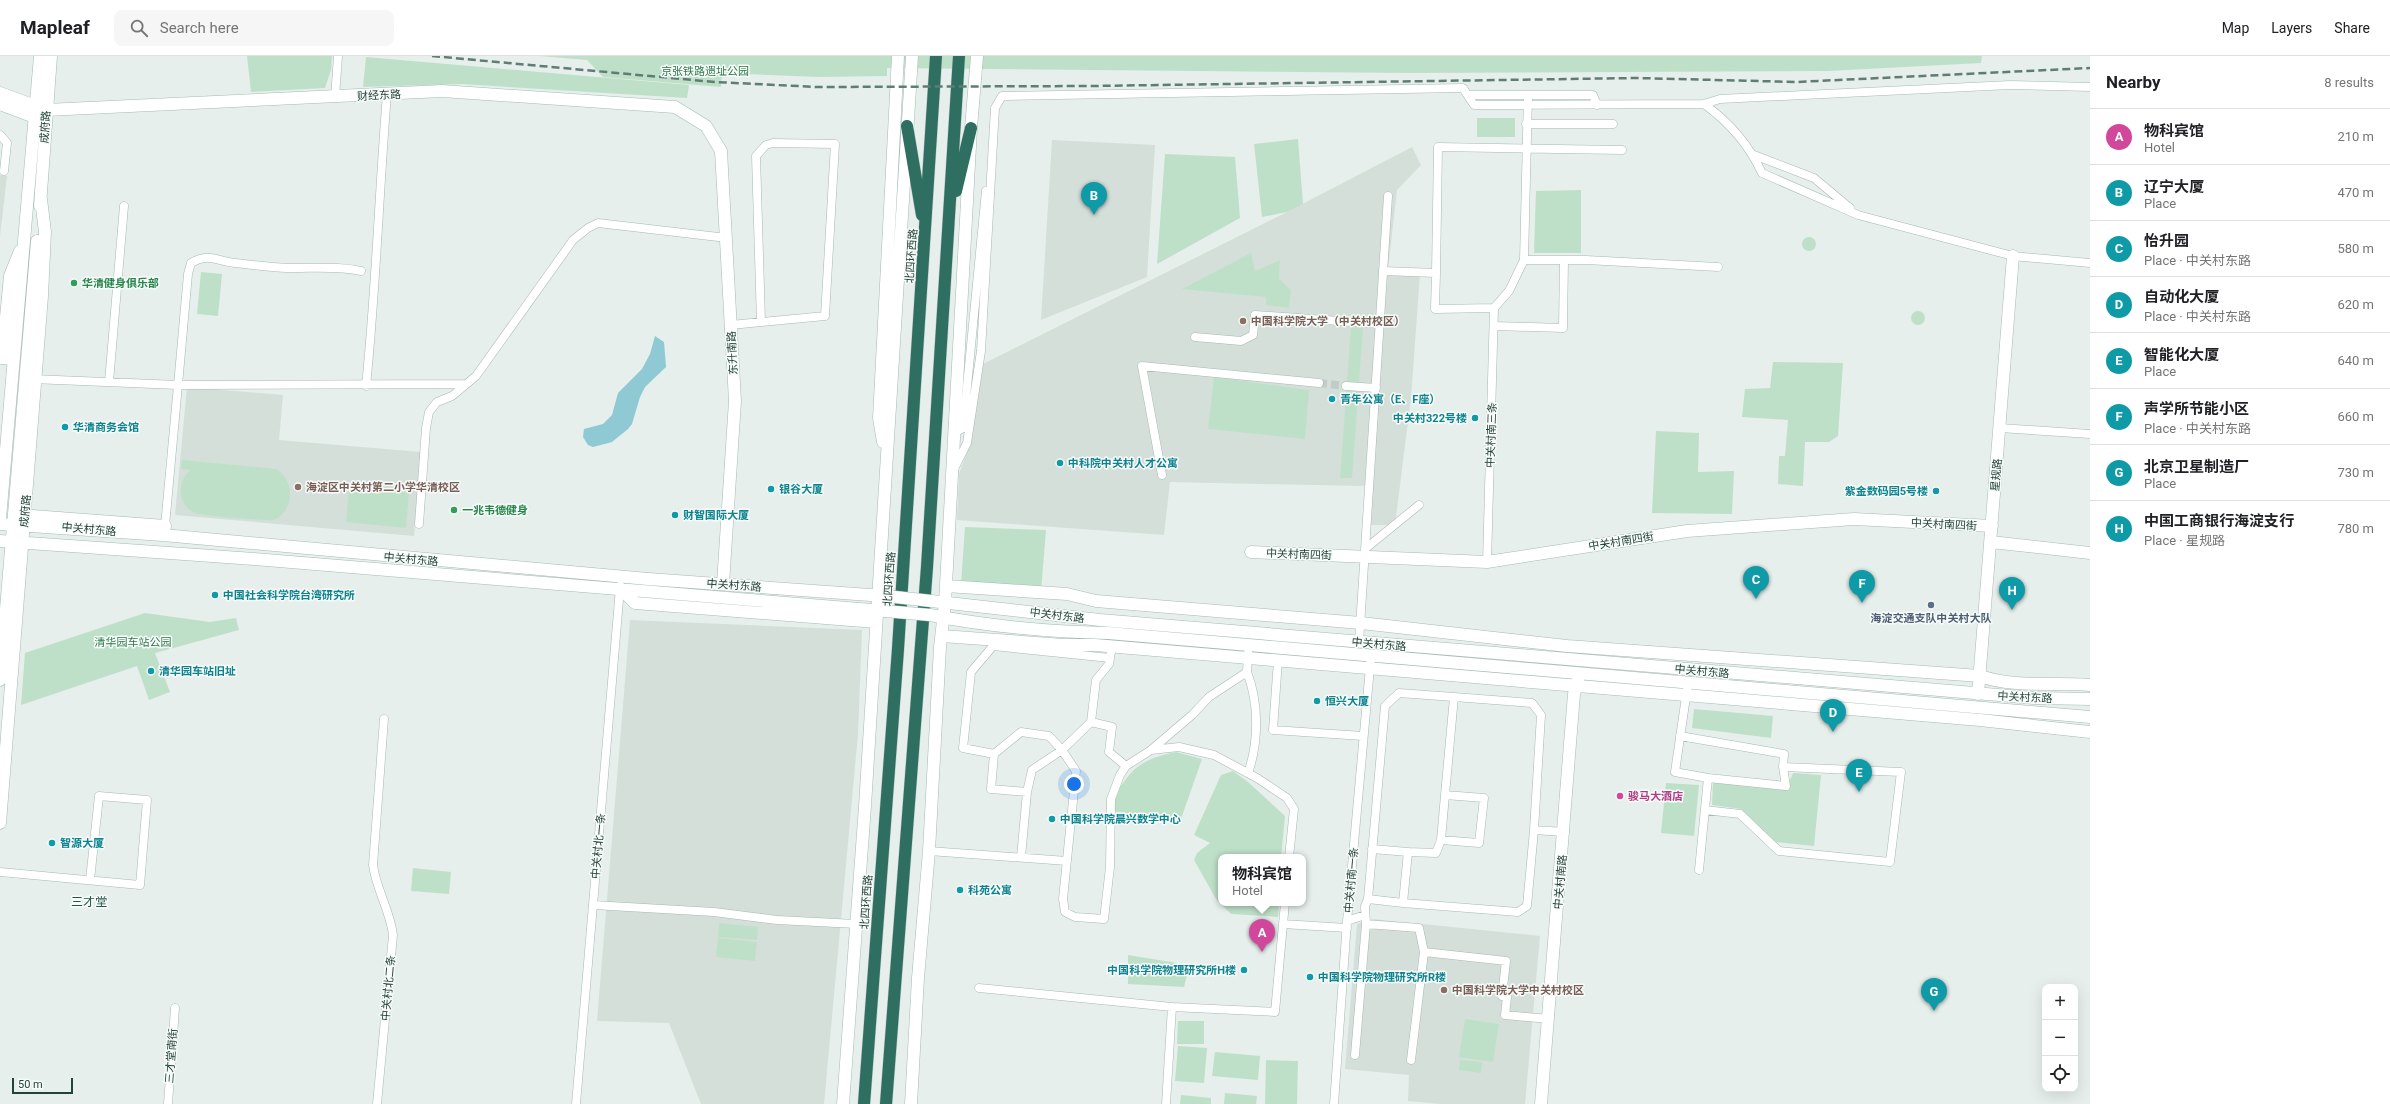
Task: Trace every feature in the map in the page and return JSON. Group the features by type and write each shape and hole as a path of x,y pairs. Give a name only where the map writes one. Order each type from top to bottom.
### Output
{"highway":[{"name":"北四环西路","path":"864,1104 898,649 936,56"},
{"path":"886,1104 926,582 959,56"},
{"path":"907,126 925,236"},
{"path":"948,226 971,128"}],"street":[{"name":"成府路","path":"0,511 5,358 10,276 25,238 34,111 40,56"},
{"name":"成府路","path":"0,680 11,542 19,519 30,379 46,110 52,56"},
{"path":"335,97 338,56"},
{"path":"887,462 879,418 898,56"},
{"name":"北四环西路","path":"843,1104 876,622 881,610 882,596 887,462 912,56"},
{"path":"911,1104 918,978 930,851 971,128 977,56"},
{"path":"952,473 968,443 981,351 990,170 995,108 1002,96 1463,88 1469,95 1474,105 1527,106 1597,104 1704,104 1720,99 2010,85 2090,87"},
{"name":"财经东路","path":"46,110 442,91 675,107 706,126"},
{"path":"0,93 34,111"},
{"path":"366,386 374,300 381,163 387,94"},
{"path":"1469,95 1594,95 1597,104"},
{"path":"1528,95 1525,149 1524,260 1509,291 1494,308 1435,309 1438,147 1525,149 1622,150"},
{"path":"0,104 34,111 46,110"},
{"path":"1704,104 1724,119 1754,155 1762,173 1858,215 2013,256 2090,263"},
{"path":"1526,124 1613,124"},
{"name":"东升南路","path":"706,126 721,151 735,400 723,584"},
{"path":"0,135 7,143 4,171"},
{"path":"731,325 825,316 835,144 773,143 766,145 756,156 761,322"},
{"path":"1754,155 1814,178 1858,215"},
{"path":"954,433 963,428 984,200 990,170"},
{"path":"1359,642 1388,196"},
{"path":"109,382 124,206"},
{"path":"419,524 426,428 429,412 437,402 452,396 476,376 573,240 588,228 598,223 727,238"},
{"path":"164,531 188,274 191,263 202,256 242,264 294,268 306,266 347,268 361,271"},
{"name":"星规路","path":"1978,694 2013,256"},
{"path":"1524,260 1564,260 1718,268"},
{"path":"1494,326 1563,328 1564,260"},
{"path":"1383,271 1436,273"},
{"name":"中关村南三条","path":"1488,562 1494,308"},
{"path":"1195,337 1241,341 1247,339 1253,336 1255,315 1380,324"},
{"path":"1162,475 1142,366 1319,383"},
{"path":"30,379 178,385 366,386 466,384"},
{"path":"1346,386 1376,388"},
{"path":"2000,428 2090,434"},
{"path":"1365,553 1419,505"},
{"path":"0,511 19,519"},
{"name":"中关村东路","path":"0,524 19,519 164,531 723,584 882,596 1100,620 1978,694 2035,698 2090,699"},
{"name":"中关村南四街","path":"1251,552 1365,553 1488,562 1695,530 1854,519 1992,526"},
{"name":"成府路","path":"0,822 11,542"},
{"name":"中关村东路","path":"11,542 620,588 881,610 930,615 961,622 1066,632 1108,633 1579,674 1687,689 2027,724 2090,732"},
{"path":"1990,542 2090,553"},
{"name":"中关村东路","path":"946,586 1067,594 1096,601 1360,623 1567,646 1980,676 2035,684 2090,685"},
{"path":"620,588 635,603 876,622"},
{"name":"中关村北一条","path":"576,1104 620,588"},
{"name":"中关村东路","path":"942,636 1111,652 1278,660 1578,686 1687,689 2090,716"},
{"path":"1248,773 1255,754 1256,716 1252,684 1247,672 1249,645"},
{"path":"994,754 964,748 971,672 993,646 1111,652 1109,664 1096,680 1091,722 1062,750 1032,770 1027,792 1021,857"},
{"name":"中关村南一条","path":"1334,1104 1347,924 1371,656"},
{"path":"1278,660 1273,730 1363,736"},
{"name":"中关村南路","path":"1541,1104 1565,832 1574,694 1578,686 1580,661"},
{"path":"1465,664 1481,678"},
{"path":"1027,792 991,789 994,754 1021,732 1049,736 1062,750 1076,771 1063,899 1065,912 1075,917 1104,920 1110,867 1111,799 1120,775 1126,766 1151,750 1192,715 1209,697 1247,672"},
{"path":"1680,736 1784,754 1783,766 1786,786 1708,778 1675,772 1680,736 1687,689"},
{"path":"1355,1055 1372,849 1385,706 1398,693 1532,703 1541,715 1534,830 1526,906 1518,912 1368,899"},
{"path":"1372,849 1436,853 1441,840 1454,697"},
{"name":"中关村北二条","path":"377,1104 393,935 390,916 374,875 372,854 384,719"},
{"path":"1091,722 1112,728 1109,752 1126,766"},
{"path":"1151,750 1179,747 1214,755 1248,773 1287,798 1294,809 1289,854"},
{"path":"1705,810 1740,814 1779,851 1890,862 1901,772 1783,766"},
{"path":"1699,870 1708,778"},
{"path":"1441,840 1479,843 1484,798 1445,795"},
{"path":"0,872 140,885 147,800 98,796 90,880"},
{"path":"1534,830 1565,832"},
{"path":"930,851 1067,861"},
{"path":"1403,903 1408,852"},
{"path":"594,905 714,912 777,920 856,924"},
{"path":"979,988 1172,1007 1275,1012 1285,906"},
{"path":"1283,924 1347,924 1366,920 1419,928 1424,952 1411,1060"},
{"path":"1424,952 1506,962 1502,996 1507,997 1505,1015 1549,1019"},
{"path":"1166,1104 1172,1007"},
{"name":"三才堂南街","path":"168,1104 175,1008"}],"shaded area":[{"path":"1052,140 1155,145 1147,277 1041,320"},
{"name":"中国科学院大学（中关村校区）","path":"1412,147 1421,165 1397,190 1388,270 1420,274 1411,398 1395,525 1371,525 1373,484 1360,486 1170,482 1164,535 957,520 959,474 971,442 983,364 1287,212"},
{"path":"0,175 7,176 0,236"},
{"name":"海淀区中关村第二小学华清校区","path":"187,387 283,395 279,440 421,452 414,536 175,515"},
{"path":"630,620 862,630 858,734 824,1104 701,1104 669,1023 597,1021"},
{"name":"中国科学院大学中关村校区","path":"1373,919 1540,936 1525,1104 1440,1104 1408,1101 1409,1075 1345,1069 1357,924"}],"green space":[{"path":"247,56 332,56 331,70 325,88 251,92"},
{"name":"京张铁路遗址公园","path":"540,56 1982,56 1981,63 1828,71 1412,73 887,68 887,76 819,77 722,73 721,87 603,77 587,60"},
{"path":"366,57 689,85 687,98 461,84 363,87"},
{"path":"1477,118 1515,118 1515,137 1477,137"},
{"path":"1298,139 1303,204 1287,212 1262,217 1254,144"},
{"path":"1165,154 1235,157 1240,218 1157,264"},
{"path":"1581,190 1581,253 1534,253 1536,191"},
{"path":"1809,237 1814,239 1816,244 1814,249 1809,251 1804,249 1802,244 1804,239"},
{"path":"1251,253 1255,271 1280,260 1279,279 1291,290 1289,308 1266,305 1266,297 1182,289"},
{"path":"201,272 222,274 218,316 197,314"},
{"path":"1918,311 1923,313 1925,318 1923,323 1918,325 1913,323 1911,318 1913,313"},
{"path":"1351,327 1363,328 1352,478 1340,478"},
{"path":"1773,362 1843,363 1838,436 1829,442 1805,442 1803,486 1778,484 1779,456 1785,456 1788,420 1742,417 1745,389 1770,388"},
{"path":"1214,377 1309,390 1305,439 1208,429"},
{"path":"1656,431 1699,433 1698,472 1734,471 1732,514 1652,513"},
{"path":"182,460 277,469 283,474 290,488 290,499 288,506 281,516 274,520 209,516 195,513 185,505 182,499 181,487 190,470 181,469"},
{"path":"349,487 409,493 406,528 346,522"},
{"path":"965,527 1046,530 1041,591 961,584"},
{"name":"清华园车站公园","path":"145,613 210,622 236,618 239,630 155,653 170,692 149,700 137,666 21,705 25,653"},
{"path":"1694,709 1773,716 1771,738 1692,728"},
{"path":"1176,752 1202,759 1181,819 1108,811 1108,807 1115,795 1134,770 1150,759"},
{"path":"1233,771 1248,782 1285,816 1281,854 1218,854 1218,901 1194,860 1197,853 1210,843 1194,835 1221,775"},
{"path":"1793,773 1821,775 1814,846 1776,842 1741,809 1712,805 1713,782 1786,790"},
{"path":"1666,783 1699,785 1694,836 1661,833"},
{"path":"413,868 451,872 449,894 411,891"},
{"path":"1223,906 1279,906 1278,917 1231,914"},
{"path":"719,923 758,927 757,940 718,937"},
{"path":"718,938 757,942 755,961 716,957"},
{"path":"1128,955 1177,963 1179,974 1187,975 1184,987 1128,984"},
{"path":"1465,1019 1499,1024 1493,1062 1459,1057"},
{"path":"1178,1021 1204,1021 1204,1044 1177,1044"},
{"path":"1178,1046 1207,1048 1204,1083 1175,1081"},
{"path":"1215,1052 1260,1056 1258,1080 1212,1076"},
{"path":"1266,1060 1298,1061 1297,1104 1265,1104"},
{"path":"1460,1060 1482,1062 1481,1073 1459,1070"},
{"path":"1225,1093 1257,1096 1256,1104 1224,1104"},
{"path":"1181,1095 1211,1098 1211,1104 1180,1104"}],"water":[{"path":"655,336 664,342 666,367 645,387 640,397 632,424 612,442 593,447 588,445 583,437 584,429 603,424 612,415 618,393 642,369 650,354"}],"tunnel":[{"path":"1319,383 1346,386"}],"railway":[{"path":"432,56 715,82 817,87 1092,86 1637,78 1796,82 2090,68"}],"place":[{"name":"辽宁大厦","path":"1094,215"},
{"name":"华清健身俱乐部","path":"74,283"},
{"name":"中国科学院大学（中关村校区）","path":"1243,321"},
{"name":"青年公寓（E、F座）","path":"1332,399"},
{"name":"中关村322号楼","path":"1475,418"},
{"name":"华清商务会馆","path":"65,427"},
{"name":"中科院中关村人才公寓","path":"1060,463"},
{"name":"海淀区中关村第二小学华清校区","path":"298,487"},
{"name":"银谷大厦","path":"771,489"},
{"name":"紫金数码园5号楼","path":"1936,491"},
{"name":"一兆韦德健身","path":"454,510"},
{"name":"财智国际大厦","path":"675,515"},
{"name":"中国社会科学院台湾研究所","path":"215,595"},
{"name":"怡升园","path":"1756,599"},
{"name":"声学所节能小区","path":"1862,603"},
{"name":"海淀交通支队中关村大队","path":"1931,605"},
{"name":"中国工商银行海淀支行","path":"2012,610"},
{"name":"清华园车站旧址","path":"151,671"},
{"name":"恒兴大厦","path":"1317,701"},
{"name":"自动化大厦","path":"1833,732"},
{"name":"智能化大厦","path":"1859,792"},
{"name":"骏马大酒店","path":"1620,796"},
{"name":"中国科学院晨兴数学中心","path":"1052,819"},
{"name":"智源大厦","path":"52,843"},
{"name":"科苑公寓","path":"960,890"},
{"name":"物科宾馆","path":"1262,952"},
{"name":"中国科学院物理研究所H楼","path":"1244,970"},
{"name":"中国科学院物理研究所R楼","path":"1310,977"},
{"name":"中国科学院大学中关村校区","path":"1444,990"},
{"name":"北京卫星制造厂","path":"1934,1011"}],"district":[{"name":"三才堂","path":"89,902"}]}
